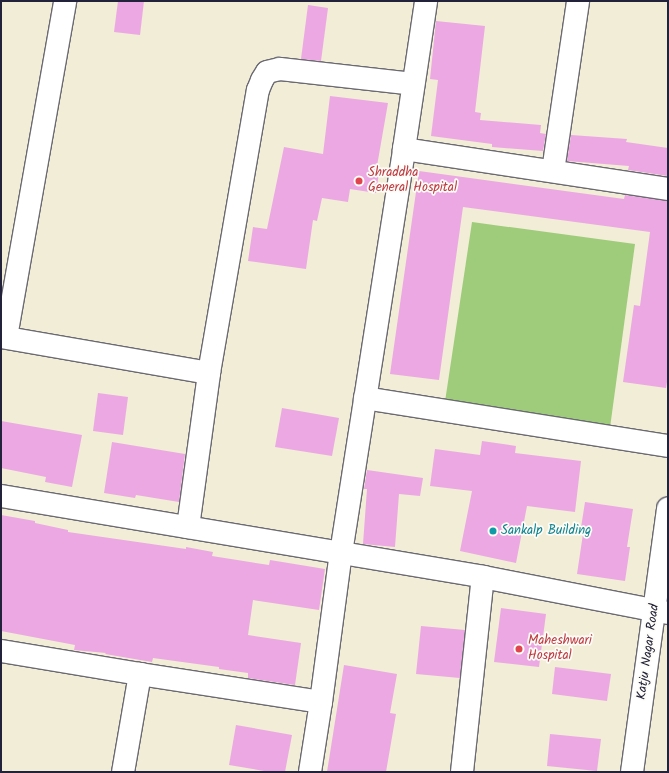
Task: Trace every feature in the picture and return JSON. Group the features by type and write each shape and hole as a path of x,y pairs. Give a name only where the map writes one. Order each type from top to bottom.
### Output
{"street":[{"path":"66,1 4,337 209,373"},
{"path":"310,772 341,553 426,1"},
{"path":"553,170 578,1"},
{"path":"188,527 209,373 258,90 267,72 280,69 413,84"},
{"path":"404,149 553,170 668,189"},
{"path":"365,398 668,446"},
{"path":"1,496 483,577 662,612"},
{"name":"Katju Nagar Road","path":"632,772 662,612 668,508"},
{"path":"462,772 483,577"},
{"path":"1,651 321,702"},
{"path":"123,772 140,674"}],"green space":[{"path":"472,222 635,244 609,435 443,415"}],"building":[{"path":"118,1 144,1 140,35 114,32"},
{"path":"308,5 328,8 321,61 301,59"},
{"path":"436,21 485,26 475,112 481,113 480,120 541,125 540,133 546,134 543,151 492,147 492,144 431,136 438,80 430,79"},
{"path":"330,96 388,103 377,166 380,166 376,193 350,189 348,202 322,198 317,221 313,220 306,269 248,261 253,227 267,229 284,147 323,154"},
{"path":"571,135 627,139 626,142 668,148 668,176 628,170 629,166 567,161"},
{"path":"419,171 624,199 625,195 668,201 668,376 666,388 623,382 634,305 640,306 650,232 463,207 439,380 390,374"},
{"path":"98,393 128,397 123,435 93,431"},
{"path":"282,408 339,418 332,456 275,447"},
{"path":"1,421 82,435 72,487 45,482 46,477 1,468"},
{"path":"482,441 516,446 515,453 581,461 575,512 527,506 516,563 460,551 472,491 430,486 435,449 480,455"},
{"path":"112,442 185,454 179,502 136,495 135,498 104,493"},
{"path":"367,470 423,478 420,496 399,494 395,547 363,544 367,489 364,489"},
{"path":"585,502 633,509 627,547 630,547 625,581 577,574 583,534 580,534"},
{"path":"1,515 35,521 35,523 68,530 68,532 186,549 186,547 213,552 212,556 269,565 270,560 325,569 319,610 253,600 248,635 301,643 295,685 248,678 248,673 219,669 219,667 153,658 152,662 105,654 106,653 74,650 75,645 1,631"},
{"path":"501,608 546,614 539,667 494,662"},
{"path":"421,626 465,630 460,678 416,674"},
{"path":"344,665 397,674 390,713 396,714 386,772 327,772"},
{"path":"555,667 611,674 607,701 552,694"},
{"path":"236,725 292,735 285,772 270,772 229,765"},
{"path":"550,734 601,739 597,771 547,766"}],"place":[{"name":"Shraddha General Hospital","path":"359,181"},
{"name":"Sankalp Building","path":"493,531"},
{"name":"Maheshwari Hospital","path":"519,649"}]}
